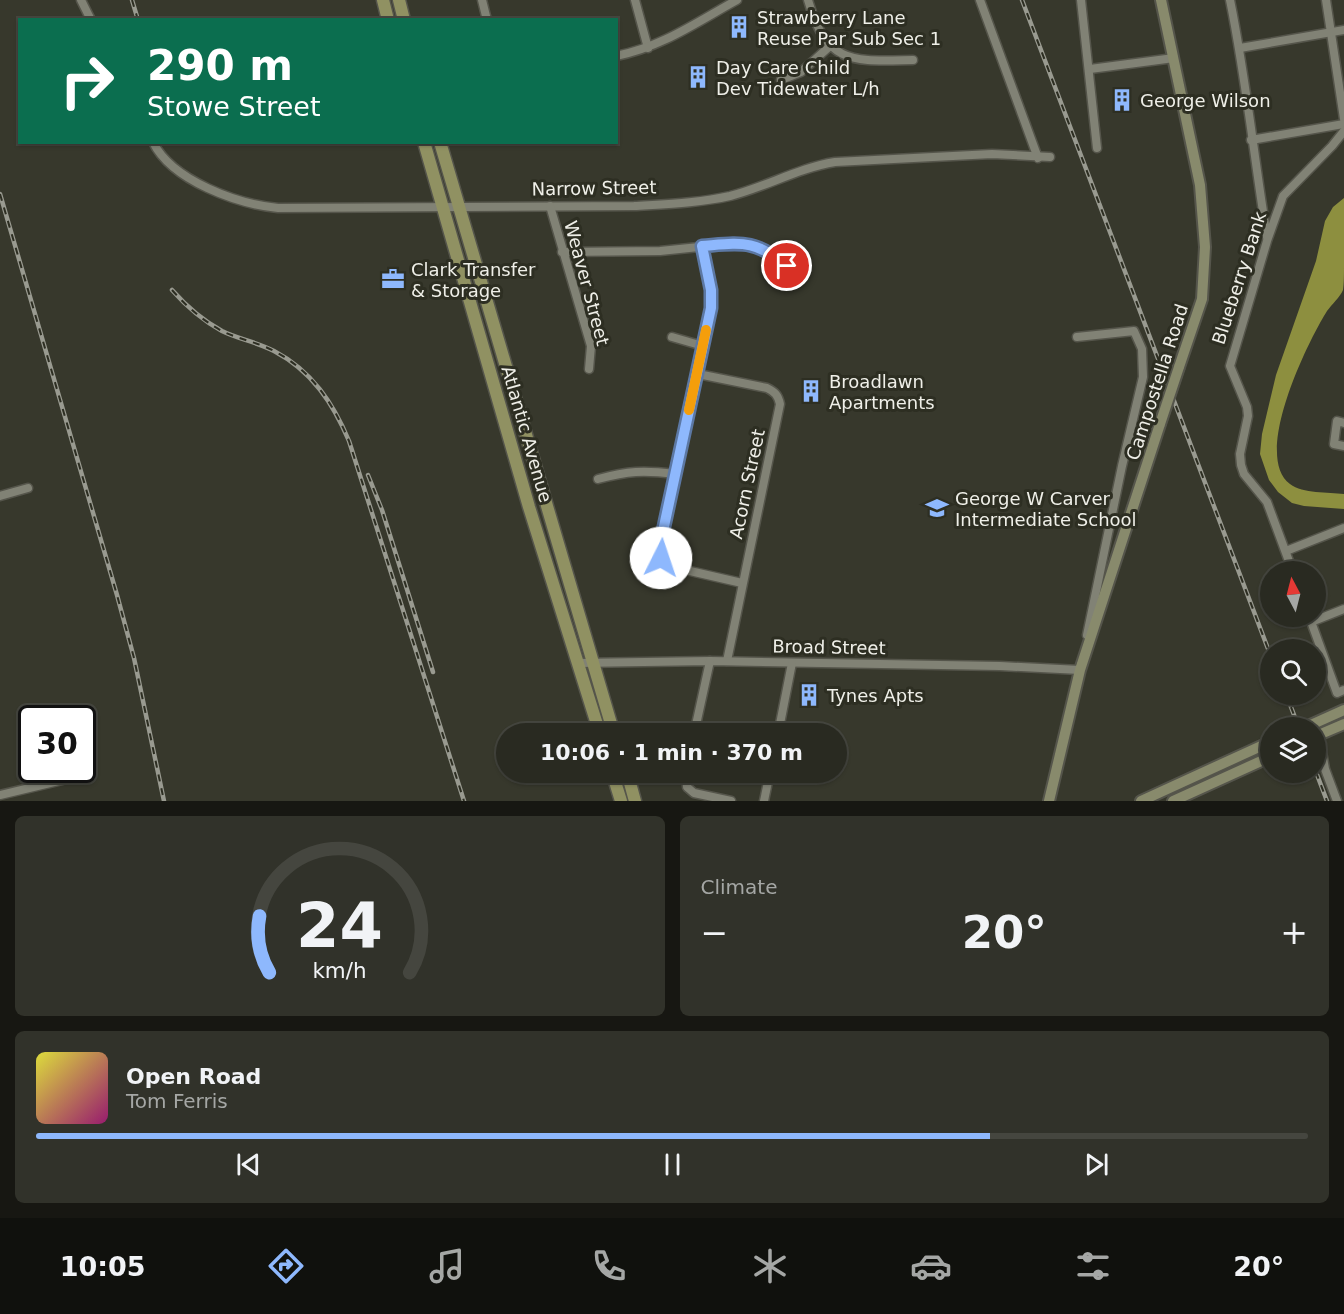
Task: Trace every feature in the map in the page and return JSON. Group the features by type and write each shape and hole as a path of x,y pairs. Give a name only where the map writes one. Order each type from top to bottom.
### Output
{"main road":[{"path":"383,0 388,18"},
{"path":"399,0 404,18"},
{"name":"Campostella Road","path":"1049,801 1080,670 1202,299 1205,247 1200,185 1161,0"},
{"name":"Atlantic Avenue","path":"425,144 529,507 597,723"},
{"name":"Atlantic Avenue","path":"441,144 611,723"},
{"path":"1326,718 1344,710"},
{"path":"1326,732 1344,724"},
{"path":"1141,801 1260,747"},
{"path":"1173,801 1260,762"},
{"path":"615,783 621,801"},
{"path":"630,783 636,801"}],"street":[{"path":"81,0 90,18"},
{"path":"482,0 486,18"},
{"path":"635,0 648,48"},
{"path":"618,56 648,48 672,37 722,4 737,0"},
{"path":"808,0 817,27 830,46 858,60 913,60"},
{"path":"980,0 1038,158"},
{"path":"1081,0 1097,148"},
{"path":"1230,0 1240,48 1251,140 1267,241"},
{"path":"1326,0 1344,119"},
{"path":"1240,48 1344,30"},
{"path":"782,80 801,72 830,46"},
{"path":"1090,69 1174,58"},
{"path":"1251,140 1344,124"},
{"name":"Blueberry Bank","path":"1286,551 1267,502 1244,474 1240,454 1248,416 1247,407 1230,366 1267,241 1283,196 1344,131"},
{"name":"Narrow Street","path":"154,144 164,159 189,178 237,200 257,206 299,208 634,206 728,196 818,165 835,162 992,154 1050,157"},
{"name":"Weaver Street","path":"550,206 591,346 589,369"},
{"path":"562,252 660,251 738,243 755,245 768,251 796,274"},
{"path":"702,246 711,290 711,308 660,545 661,558 667,565 742,583"},
{"path":"1077,337 1134,331 1142,350 1143,377 1122,466 1080,670"},
{"path":"672,337 703,346"},
{"name":"Acorn Street","path":"698,374 767,388 774,391 778,397 778,415 726,661"},
{"path":"1344,423 1337,421 1334,444 1344,446"},
{"path":"598,479 644,470 675,474"},
{"path":"0,496 28,488"},
{"path":"1289,561 1286,551 1344,528"},
{"path":"1326,614 1344,609"},
{"path":"1313,627 1341,692"},
{"path":"696,723 710,661"},
{"name":"Broad Street","path":"578,663 726,661 1000,666 1080,670"},
{"path":"780,723 792,663"},
{"path":"1326,772 1337,801"},
{"path":"0,795 49,783"},
{"path":"687,783 687,787 694,793 731,801"},
{"path":"764,801 768,783"}],"shaded area":[{"path":"1344,198 1343,290 1318,326 1296,372 1280,425 1277,450 1280,470 1290,484 1309,491 1344,494 1344,509 1292,503 1278,492 1269,480 1260,454 1262,434 1276,375 1316,261 1325,221 1333,207"}],"railway":[{"path":"132,0 137,18"},
{"path":"1022,0 1264,639"},
{"path":"0,194 117,595 134,658 164,801"},
{"path":"172,290 195,313 215,327 268,348 300,368 320,389 336,414 349,441 464,801"},
{"path":"368,475 382,510 433,672"},
{"path":"1290,705 1295,717"},
{"path":"1320,783 1327,801"}],"slow traffic":[{"path":"689,410 706,330"}],"place":[{"name":"Strawberry Lane Reuse Par Sub Sec 1","path":"739,27"},
{"name":"Day Care Child Dev Tidewater L/h","path":"698,77"},
{"name":"George Wilson","path":"1122,100"},
{"name":"Clark Transfer & Storage","path":"393,279"},
{"name":"Broadlawn Apartments","path":"811,391"},
{"name":"George W Carver Intermediate School","path":"937,508"},
{"name":"Tynes Apts","path":"809,695"}],"route":[{"path":"661,558 660,545 711,308 711,290 702,246 738,243 755,245 768,251 787,266"}]}
